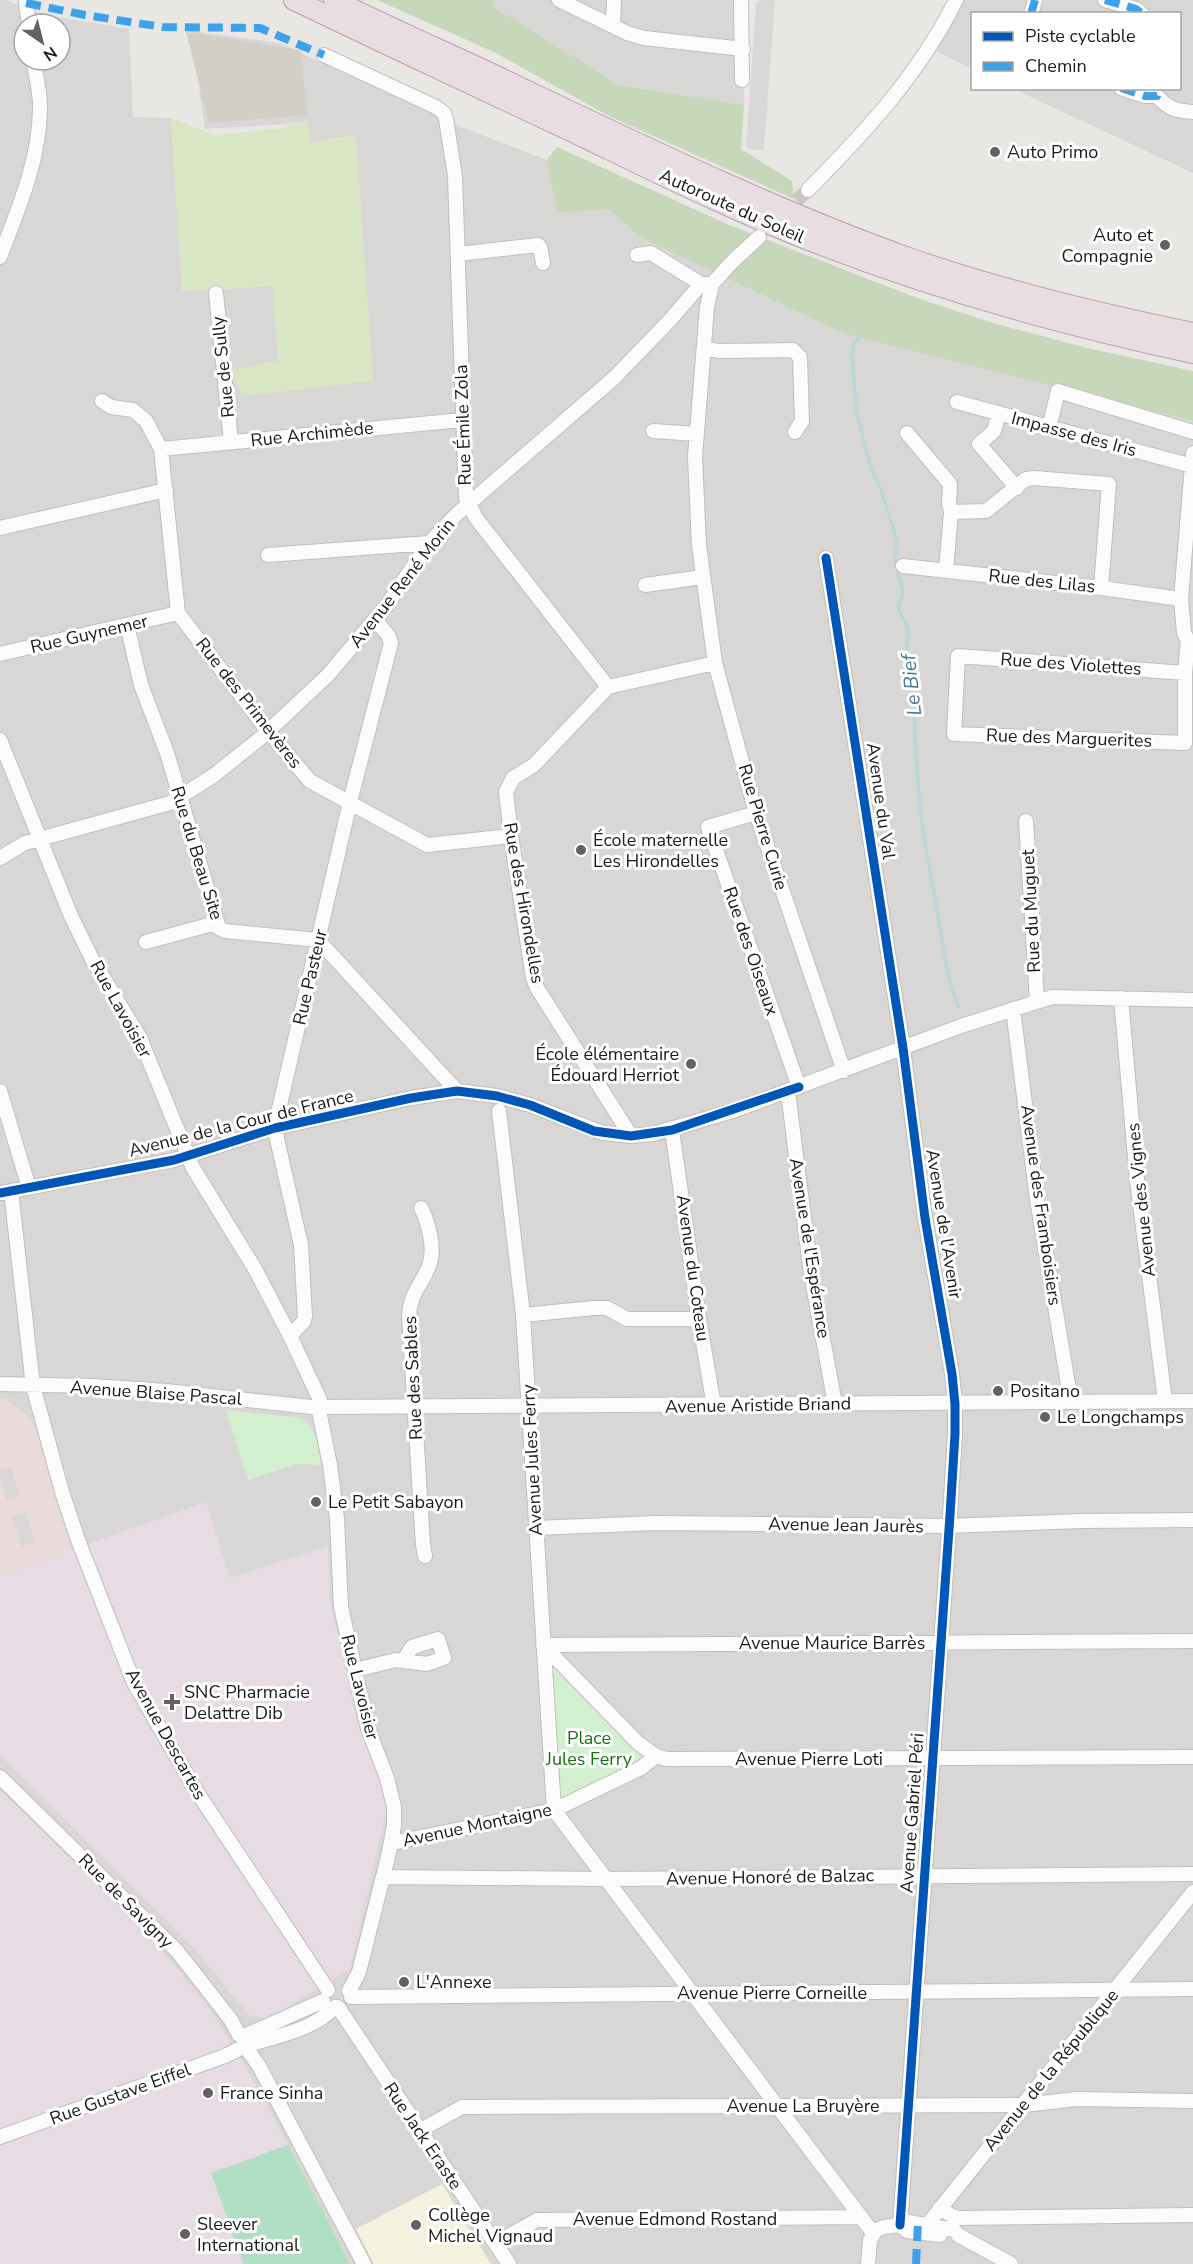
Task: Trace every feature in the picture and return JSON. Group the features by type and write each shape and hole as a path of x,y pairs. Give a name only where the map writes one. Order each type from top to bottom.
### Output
{"highway":[{"name":"Autoroute du Soleil","path":"294,0 688,187 819,244 974,298 1130,340 1193,353"},
{"name":"Autoroute du Soleil","path":"334,0 757,198 824,226 908,257 989,283 1062,304 1193,333"}],"street":[{"path":"559,0 627,33 644,38 743,49"},
{"path":"613,26 614,0"},
{"path":"741,0 742,80"},
{"path":"808,190 855,142 909,77 943,25 956,0"},
{"path":"1105,0 1140,12"},
{"name":"Rue Émile Zola","path":"324,55 436,107 444,114 455,176 464,488 477,518 608,687"},
{"path":"2,248 33,166 38,143 41,108 35,72"},
{"path":"1126,90 1145,96 1158,92 1167,107 1175,111 1193,112"},
{"name":"Avenue René Morin","path":"0,858 25,843 170,802 213,776 268,731 327,675 375,620 429,543 469,503 614,378 707,284 759,237"},
{"path":"458,254 534,245 540,247 543,263"},
{"path":"637,255 651,253 707,284"},
{"name":"Rue Pierre Curie","path":"707,284 695,457 699,545 715,663 756,813 844,1071"},
{"name":"Rue de Sully","path":"216,293 231,442"},
{"path":"704,348 719,351 793,350 800,357 802,420 795,432"},
{"path":"1049,428 1058,392 1193,432"},
{"path":"102,400 111,407 133,411 146,421 161,449 178,613"},
{"name":"Impasse des Iris","path":"957,402 1049,428 1192,459"},
{"path":"999,413 994,431 979,444 1017,488"},
{"name":"Rue Archimède","path":"161,449 462,420"},
{"path":"653,431 697,434"},
{"path":"907,433 950,484 951,512 946,571"},
{"path":"1185,673 1190,641 1184,633 1181,620 1181,599 1192,459"},
{"path":"951,512 986,511 1026,479 1109,484 1101,588"},
{"path":"0,528 166,490"},
{"path":"268,555 429,543"},
{"name":"Avenue du Val","path":"826,558 903,1048"},
{"name":"Rue des Lilas","path":"903,566 1181,599"},
{"path":"645,585 704,577"},
{"name":"Rue Guynemer","path":"0,654 178,613"},
{"name":"Rue des Primevères","path":"178,613 268,731 310,781 427,845 511,836"},
{"name":"Rue Pasteur","path":"290,1336 304,1322 306,1316 301,1245 275,1128 350,802 391,643 388,635 375,620"},
{"name":"Rue du Beau Site","path":"127,625 141,685 167,753 216,923 225,931 318,940"},
{"name":"Rue des Violettes","path":"954,734 958,656 1185,673"},
{"path":"608,687 715,663"},
{"name":"Rue des Marguerites","path":"954,734 1185,743 1185,673"},
{"name":"Rue des Hirondelles","path":"608,687 534,765 509,783 506,792 533,978 537,988 631,1136"},
{"name":"Rue Lavoisier","path":"0,740 71,916 92,958 140,1038 188,1156 255,1269 290,1336 318,1406 333,1486 341,1607 368,1729 392,1793 394,1826 359,1972 350,1994"},
{"name":"Rue des Oiseaux","path":"756,813 708,827 793,1090"},
{"name":"Rue du Muguet","path":"1026,821 1037,1001"},
{"path":"146,942 216,923"},
{"path":"318,940 456,1091"},
{"name":"Avenue de la Cour de France","path":"5,1192 188,1156 275,1128 411,1098 456,1091 497,1096 530,1105 594,1131 631,1136 672,1130 793,1090 903,1048 1052,997 1193,1000"},
{"name":"Avenue des Vignes","path":"1121,998 1137,1180 1165,1401"},
{"name":"Avenue des Framboisiers","path":"1013,1009 1038,1199 1071,1402"},
{"name":"Avenue de l'Avenir","path":"903,1048 925,1218 952,1374 955,1404"},
{"name":"Avenue de l'Espérance","path":"793,1090 811,1274 835,1404"},
{"path":"0,1091 29,1188"},
{"name":"Avenue Jules Ferry","path":"499,1111 523,1315 554,1810"},
{"name":"Avenue du Coteau","path":"672,1130 714,1406"},
{"name":"Avenue Descartes","path":"5,1192 33,1386 74,1531 134,1683 195,1789 331,2001"},
{"name":"Rue des Sables","path":"421,1208 426,1216 433,1252 429,1270 409,1307 425,1556"},
{"path":"523,1315 607,1308 627,1319 699,1319"},
{"name":"Avenue Blaise Pascal","path":"0,1384 93,1386 166,1391 318,1406"},
{"name":"Avenue Aristide Briand","path":"318,1406 714,1406 1193,1401"},
{"name":"Avenue Gabriel Péri","path":"900,2225 955,1404"},
{"name":"Avenue Jean Jaurès","path":"536,1528 656,1523 948,1526 1193,1520"},
{"name":"Avenue Maurice Barrès","path":"543,1645 1193,1641"},
{"path":"543,1645 638,1743 656,1756"},
{"path":"355,1670 404,1660"},
{"name":"Avenue Pierre Loti","path":"656,1756 682,1760 1193,1757"},
{"name":"Avenue Montaigne","path":"392,1842 554,1810 642,1768 656,1756"},
{"name":"Rue de Savigny","path":"0,1777 177,1951 231,2020 259,2066 364,2264"},
{"path":"554,1810 873,2234"},
{"name":"Avenue Honoré de Balzac","path":"383,1877 606,1879 1193,1874"},
{"name":"Avenue de la République","path":"926,2229 940,2208 1193,1892"},
{"name":"Avenue Pierre Corneille","path":"331,2001 340,1987 350,1994 1193,1989"},
{"path":"244,2043 273,2040 326,2017 331,2001 347,2003 350,1994"},
{"name":"Rue Jack Eraste","path":"331,2001 509,2264"},
{"name":"Rue Gustave Eiffel","path":"0,2137 225,2056 244,2043"},
{"name":"Avenue La Bruyère","path":"419,2131 462,2107 1024,2105 1077,2099 1193,2101"},
{"path":"940,2208 959,2218 1193,2215"},
{"name":"Avenue Edmond Rostand","path":"496,2243 537,2220 860,2217"},
{"path":"868,2264 869,2243 873,2234 884,2227 900,2225 907,2231 926,2229 951,2236 958,2235 1011,2264"}],"shaded area":[{"path":"0,0 7,0 34,12 12,12 12,72 72,72 72,20 129,29 133,117 171,118 182,291 273,286 278,361 373,381 355,135 310,143 307,120 288,124 205,129 191,31 279,43 461,127 547,160 557,213 609,209 639,237 845,334 1193,421 1193,2264 0,2264"},
{"path":"493,0 746,0 744,105 619,85 494,8"},
{"path":"760,0 775,0 764,150 755,150 746,148 756,3"},
{"path":"951,0 1193,0 1193,173 1016,90 1181,90 1181,12 971,12 971,69 935,51"},
{"path":"186,32 301,50 307,115 209,123"},
{"path":"706,1131 708,1138 720,1136 722,1153 715,1155 715,1163 688,1167 683,1141"},
{"path":"1057,1357 1059,1388 1015,1388 1011,1366 1042,1359 1043,1363 1051,1362 1051,1358"},
{"path":"276,1365 283,1365 280,1382 268,1389 207,1382 208,1377 266,1382 274,1377"},
{"path":"0,1399 6,1399 33,1420 72,1550 0,1575"},
{"path":"10,1467 20,1496 7,1501 0,1481 0,1470"},
{"path":"206,1502 230,1578 328,1546 330,1601 357,1720 383,1790 386,1813 350,1969 268,2019 249,2015 195,1949 0,1755 0,1575"},
{"path":"25,1512 35,1542 22,1547 12,1517"},
{"path":"0,1790 155,1942 210,2009 251,2076 288,2145 211,2173 243,2264 0,2264"},
{"name":"Collège Michel Vignaud","path":"442,2184 491,2264 374,2264 356,2229"}],"green space":[{"path":"377,0 493,0 495,8 619,85 744,105 741,149 792,181 794,199 609,116 496,53"},
{"path":"171,118 215,135 285,128 288,124 308,120 310,143 356,135 373,381 242,396 230,370 278,361 273,286 182,291"},
{"path":"557,147 727,224 917,298 993,323 1087,348 1193,371 1193,421 845,334 639,237 609,209 557,213 547,160"},
{"path":"226,1410 300,1418 310,1426 313,1432 321,1465 297,1464 248,1480"},
{"name":"Place Jules Ferry","path":"556,1666 642,1755 639,1763 563,1799 559,1797 551,1669"},
{"path":"288,2145 350,2264 244,2264 211,2173"}],"waterway":[{"name":"Le Bief","path":"861,335 854,343 852,358 857,414 870,465 880,487 897,540 895,562 903,592 898,608 908,628 906,669 914,689 921,819 949,980 959,1008"}],"tunnel":[{"path":"781,215 808,190"}],"marked path":[{"path":"1032,12 1035,0"},
{"path":"1105,0 1140,12"},
{"path":"26,3 163,27 260,28 324,55"},
{"path":"1127,90 1145,96 1157,96 1158,90"},
{"path":"916,2264 918,2223"}],"cycle path":[{"path":"826,558 903,1048 925,1218 952,1374 955,1404 950,1515 900,2225"},
{"path":"0,1193 174,1160 275,1128 411,1098 457,1091 497,1096 530,1105 594,1131 631,1136 672,1130 799,1087"}],"place":[{"name":"Auto Primo","path":"995,152"},
{"name":"Auto et Compagnie","path":"1165,245"},
{"name":"École maternelle Les Hirondelles","path":"581,850"},
{"name":"École élémentaire Édouard Herriot","path":"691,1064"},
{"name":"Positano","path":"998,1391"},
{"name":"Le Longchamps","path":"1045,1417"},
{"name":"Le Petit Sabayon","path":"316,1502"},
{"name":"SNC Pharmacie Delattre Dib","path":"172,1702"},
{"name":"L'Annexe","path":"404,1982"},
{"name":"France Sinha","path":"208,2093"},
{"name":"Collège Michel Vignaud","path":"416,2225"},
{"name":"Sleever International","path":"185,2234"}]}
